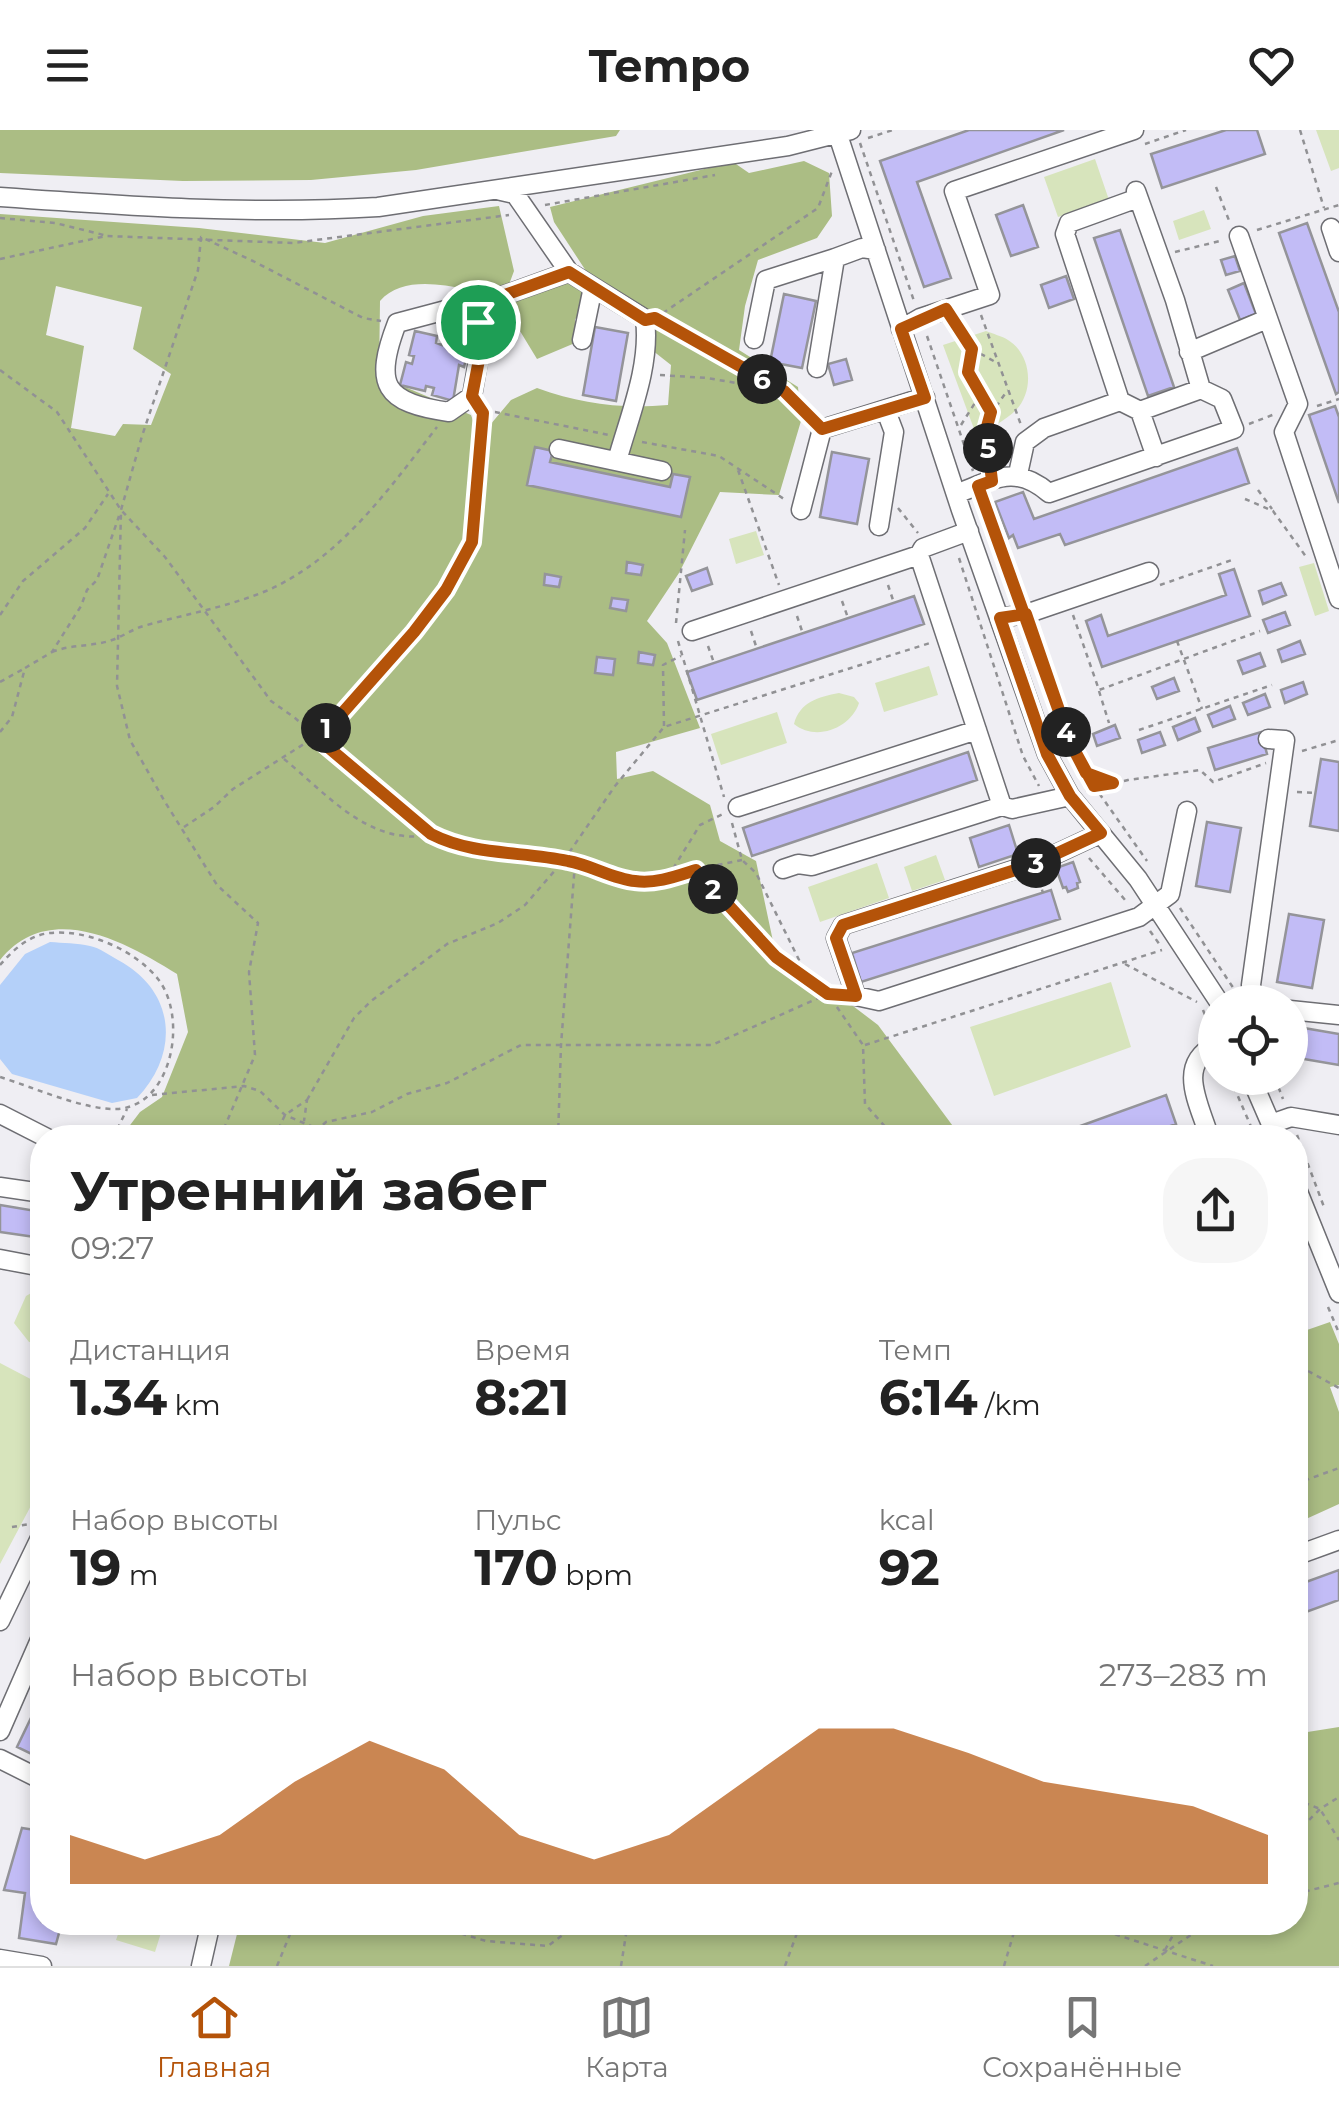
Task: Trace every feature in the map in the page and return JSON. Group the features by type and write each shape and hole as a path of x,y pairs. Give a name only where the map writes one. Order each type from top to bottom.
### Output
{"street":[{"path":"0,197 187,209 318,211 378,207 788,146 845,132 901,329 1042,741 1070,796 1164,900 1202,985"},
{"path":"901,329 920,318 990,295 954,191 1137,138"},
{"path":"501,190 515,194 569,272 645,320 647,337 640,374 626,439 617,461"},
{"path":"1156,457 1140,410 1120,400 1066,234 1070,223 1137,194 1175,300 1201,390"},
{"path":"1331,228 1339,252"},
{"path":"1239,236 1298,404 1284,432 1339,599"},
{"path":"754,339 766,280 862,248 876,250"},
{"path":"817,368 835,258"},
{"path":"478,322 446,310 396,323 383,372 388,389 415,407 449,412 472,396 482,344 478,322 488,301 569,272"},
{"path":"582,340 592,287"},
{"path":"1189,352 1267,319"},
{"path":"956,494 1018,474 1050,493 1234,430 1222,399 1201,390 1140,410"},
{"path":"801,510 822,429 925,398"},
{"path":"1018,474 1025,442 1044,428 1120,400"},
{"path":"879,526 894,432 886,410"},
{"path":"559,449 662,471"},
{"path":"697,630 882,567 969,532"},
{"path":"921,552 945,638 1002,806"},
{"path":"1000,618 1026,614 1149,572"},
{"path":"734,809 977,730"},
{"path":"1251,985 1283,758 1284,740 1268,739"},
{"path":"783,869 798,864 812,866 1002,806 1012,809 1070,796"},
{"path":"1101,833 1034,864 843,925 836,938 856,996 879,1001 1140,916 1164,900 1187,810"},
{"path":"1308,1010 1337,1011"},
{"path":"1198,1057 1194,1062 1193,1084 1206,1125"},
{"path":"1258,1095 1271,1125"},
{"path":"0,1114 30,1129"},
{"path":"1281,1125 1291,1117 1339,1126"},
{"path":"0,1188 30,1192"},
{"path":"1309,1218 1330,1246 1339,1292"},
{"path":"0,1260 30,1265"},
{"path":"1308,1551 1339,1540"},
{"path":"0,1621 30,1559"},
{"path":"0,1732 30,1662"},
{"path":"0,1759 30,1774"},
{"path":"200,1966 207,1935"},
{"path":"0,1958 42,1966"}],"path":[{"path":"893,130 859,141 920,318 959,426 985,483 1070,742 1094,786 1148,864"},
{"path":"1137,138 1186,130"},
{"path":"1300,130 1331,228"},
{"path":"822,429 784,391 655,318 818,208 833,170"},
{"path":"1216,187 1232,231 1239,236"},
{"path":"0,218 55,223 106,236"},
{"path":"52,652 87,590 97,580 198,270 201,237 254,260 363,318 396,323"},
{"path":"976,300 1025,442"},
{"path":"946,309 972,349 1000,365"},
{"path":"972,349 968,372 991,412"},
{"path":"0,370 57,412 122,510 165,557 271,701 431,834 477,850 575,862 636,882 667,879 742,860"},
{"path":"640,374 706,378 784,391"},
{"path":"985,483 986,430 991,412 1009,388"},
{"path":"182,828 338,718 446,590 472,542 483,413 472,396"},
{"path":"959,426 979,397"},
{"path":"0,682 71,644 116,639 149,624 206,611 268,590 326,553 370,512 449,412"},
{"path":"483,413 495,412 718,456 801,510"},
{"path":"738,468 803,634"},
{"path":"1258,490 1305,557 1332,576"},
{"path":"0,615 23,581 86,528 110,492"},
{"path":"884,492 918,530 921,552"},
{"path":"1245,500 1273,511"},
{"path":"122,510 116,639 118,686 130,740 217,884 258,923 249,972 255,1055 226,1125"},
{"path":"882,567 894,603"},
{"path":"836,583 848,618"},
{"path":"1068,600 1110,723"},
{"path":"745,613 757,649"},
{"path":"697,630 714,663"},
{"path":"1098,690 1260,631"},
{"path":"304,1123 307,1100 354,1018 447,944 498,923 526,905 664,727 945,638"},
{"path":"1177,641 1202,709"},
{"path":"664,727 663,665 681,656"},
{"path":"0,732 12,717 25,668"},
{"path":"1139,730 1272,685"},
{"path":"700,718 734,809 742,860 756,873 809,981"},
{"path":"1094,786 1200,770 1212,782 1339,740"},
{"path":"284,758 368,828 392,836 431,834"},
{"path":"1086,773 1113,783"},
{"path":"667,879 700,825 734,809"},
{"path":"558,1125 575,862"},
{"path":"696,870 776,957 828,994 864,1046 865,1104 884,1125"},
{"path":"756,873 762,872"},
{"path":"1164,900 1231,985"},
{"path":"0,965 16,947 48,933 90,936 132,956 160,981 172,1010 172,1043 164,1074 151,1095"},
{"path":"864,1046 1164,950"},
{"path":"1123,963 1198,997"},
{"path":"323,1125 372,1112 407,1094 447,1084 521,1045 712,1045 828,994 856,996"},
{"path":"0,1076 102,1109 127,1108 151,1095 244,1086 260,1090 285,1115 309,1125"},
{"path":"1237,1095 1250,1125"},
{"path":"1281,1095 1292,1125"},
{"path":"280,1125 285,1115 307,1100"},
{"path":"119,1125 127,1108"},
{"path":"1308,1371 1339,1388"},
{"path":"1308,1479 1339,1468"},
{"path":"1308,1821 1339,1798"},
{"path":"1308,1804 1320,1809 1339,1840"},
{"path":"1308,1891 1339,1884"},
{"path":"276,1966 289,1935"},
{"path":"466,1935 486,1941 548,1946 563,1935"},
{"path":"621,1966 626,1935"},
{"path":"785,1966 796,1935"},
{"path":"1004,1966 1014,1935"},
{"path":"1116,1935 1213,1966"},
{"path":"1164,1951 1173,1935"},
{"path":"1146,1966 1189,1935"}],"green space":[{"path":"0,130 620,130 616,136 416,170 311,180 183,181 0,173"},
{"path":"1316,130 1339,130 1339,168 1331,171"},
{"path":"1095,159 1109,200 1058,217 1044,177"},
{"path":"804,161 829,173 832,216 817,238 758,260 745,306 739,350 798,387 801,421 779,495 720,492 679,573 647,621 667,643 700,728 616,752 617,779 653,771 710,805 720,841 756,861 774,946 878,1025 952,1125 130,1125 140,1112 162,1097 188,1032 177,974 112,939 64,929 41,932 20,942 0,960 0,214 199,228 325,243 423,216 499,206 514,271 504,298 422,284 392,291 380,301 379,376 471,415 479,438 511,400 537,388 601,404 668,405 671,365 643,343 646,319 615,294 575,319 575,343 537,359 503,303 586,271 554,222 550,207 733,162 749,173","holes":["56,286 142,307 133,349 171,374 151,425 123,424 115,436 71,428 84,346 46,335"]},
{"path":"1204,210 1211,229 1179,240 1173,221"},
{"path":"986,331 1016,346 1026,363 1028,383 1016,410 977,437 943,345"},
{"path":"756,531 764,555 736,564 729,539"},
{"path":"1314,563 1329,611 1315,616 1299,567"},
{"path":"929,666 938,695 884,712 875,683"},
{"path":"839,693 854,697 859,703 841,725 812,732 794,724 801,710 811,702"},
{"path":"777,712 787,743 721,765 711,734"},
{"path":"936,855 945,880 912,891 904,867"},
{"path":"877,863 889,898 820,922 808,887"},
{"path":"1111,982 1131,1047 994,1096 970,1027"},
{"path":"30,1294 30,1342 14,1323"},
{"path":"1330,1322 1339,1344 1339,1385 1330,1387 1339,1412 1339,1504 1308,1518 1308,1330"},
{"path":"0,1363 30,1379 30,1508 0,1564"},
{"path":"1339,1727 1339,1966 229,1966 237,1935 1308,1935 1308,1732"},
{"path":"118,1935 160,1935 155,1952 116,1940"}],"water":[{"path":"50,942 97,948 137,973 161,1005 165,1043 151,1080 137,1098 112,1103 12,1074 0,1059 0,985 25,954"}],"building":[{"path":"969,130 1064,130 917,182 951,278 924,287 880,161"},
{"path":"1226,130 1257,130 1265,154 1162,188 1151,154"},
{"path":"1023,205 1038,247 1011,256 996,215"},
{"path":"1307,223 1339,312 1336,394 1279,233"},
{"path":"1120,230 1174,387 1148,396 1094,238"},
{"path":"1235,256 1240,271 1226,275 1221,260"},
{"path":"1066,276 1074,299 1049,308 1041,285"},
{"path":"1244,283 1256,314 1240,320 1228,290"},
{"path":"784,294 816,301 802,368 770,362"},
{"path":"595,327 628,333 616,401 583,395"},
{"path":"415,331 437,336 436,343 442,345 443,340 469,346 464,367 459,365 453,401 432,395 434,388 426,386 425,391 400,385 406,362 412,364 414,356 409,355"},
{"path":"846,359 852,380 834,385 828,364"},
{"path":"1335,406 1339,417 1339,503 1309,415"},
{"path":"535,447 553,451 550,462 670,487 673,474 690,477 681,517 527,485"},
{"path":"1237,448 1249,483 1065,545 1060,534 1018,548 1013,535 1009,538 995,502 1023,492 1034,519"},
{"path":"832,452 869,459 857,524 820,517"},
{"path":"627,562 643,565 641,575 626,573"},
{"path":"707,568 712,584 692,591 686,576"},
{"path":"1234,569 1250,616 1102,667 1086,621 1101,615 1108,636 1226,595 1219,574"},
{"path":"545,574 561,577 559,587 544,585"},
{"path":"1281,583 1286,595 1263,604 1259,591"},
{"path":"914,596 924,624 697,700 687,672"},
{"path":"612,598 628,600 626,611 610,608"},
{"path":"1285,612 1290,625 1268,633 1263,620"},
{"path":"1300,641 1305,654 1282,662 1278,650"},
{"path":"639,652 655,655 653,665 638,663"},
{"path":"1260,653 1265,666 1243,674 1238,661"},
{"path":"597,657 615,659 613,675 595,673"},
{"path":"1174,678 1179,691 1157,699 1152,687"},
{"path":"1303,682 1307,694 1285,703 1281,690"},
{"path":"1265,694 1270,707 1248,715 1243,703"},
{"path":"1230,706 1235,719 1213,727 1208,715"},
{"path":"1195,718 1200,731 1178,740 1173,727"},
{"path":"1115,725 1120,738 1097,746 1093,734"},
{"path":"1160,732 1165,745 1142,753 1138,740"},
{"path":"1261,732 1267,754 1215,770 1208,748"},
{"path":"968,752 977,780 752,856 743,828"},
{"path":"1321,759 1339,762 1339,831 1310,826"},
{"path":"1207,822 1241,828 1230,892 1196,886"},
{"path":"1009,825 1018,854 979,867 970,838"},
{"path":"1073,862 1080,882 1078,888 1068,892 1056,868"},
{"path":"1051,890 1060,919 861,982 852,953"},
{"path":"1289,914 1324,920 1312,988 1277,982"},
{"path":"1308,1029 1339,1034 1339,1065 1308,1060"},
{"path":"1166,1095 1176,1124 1173,1125 1083,1125"},
{"path":"0,1205 30,1210 30,1236 0,1232"},
{"path":"1339,1570 1339,1600 1308,1611 1308,1581"},
{"path":"30,1720 30,1753 17,1747"},
{"path":"22,1828 30,1829 30,1935 58,1935 56,1944 19,1938 25,1893 4,1890"}],"route":[{"path":"478,322 482,344 472,396 483,413 472,542 446,590 414,632 338,718 316,737 431,834 477,850 575,862 636,882 667,879 696,870 776,957 828,994 856,996 836,938 843,925 1034,864 1101,833 1070,796 1047,754 1000,618 1026,614 1070,742 1086,773 1113,783 1094,786 1070,742 1026,614 978,486 992,481 986,430 991,412 968,372 972,349 946,309 901,329 925,398 822,429 784,391 655,318 645,320 569,272 488,301 478,322"}]}
